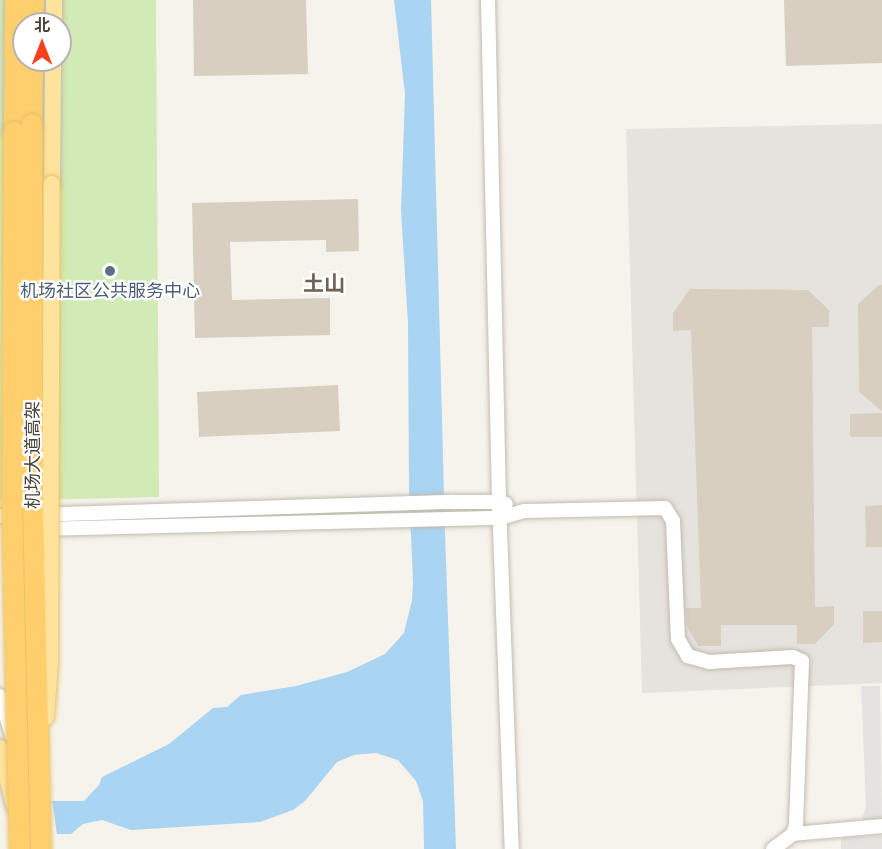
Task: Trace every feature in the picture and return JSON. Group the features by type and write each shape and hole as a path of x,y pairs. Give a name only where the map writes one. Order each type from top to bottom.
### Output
{"highway":[{"path":"15,0 12,505 20,849"},
{"name":"机场大道高架","path":"33,72 33,506 41,849"}],"main road":[{"path":"40,790 50,662 53,72"},
{"path":"0,748 26,849"}],"street":[{"path":"488,0 499,502 512,849"},
{"path":"0,516 453,502 499,502 525,511"},
{"path":"0,531 500,518 525,511 665,508 673,521 678,639 688,656 709,662 793,657 802,661 793,834"},
{"path":"0,696 47,849"},
{"path":"773,849 793,834 882,826"}],"shaded area":[{"path":"882,124 882,683 642,693 626,129"},
{"path":"861,686 880,686 882,819 862,819 866,806"},
{"path":"882,836 882,849 841,849 841,838"}],"green space":[{"path":"0,0 156,0 159,497 0,501"}],"water":[{"path":"394,0 431,0 456,849 424,849 423,801 416,781 398,760 376,753 354,755 337,762 305,801 293,810 260,822 131,830 102,820 83,824 71,834 57,834 52,801 84,801 99,785 102,777 169,744 213,708 227,707 241,695 296,686 347,672 385,654 404,633 412,600 413,582 409,488 408,323 401,211 405,94"}],"building":[{"path":"193,0 306,0 308,74 194,76"},
{"path":"784,0 882,0 882,63 786,66"},
{"path":"358,199 359,251 326,252 326,240 230,242 232,300 330,298 330,335 195,338 192,203"},
{"path":"879,285 882,285 882,411 859,392 858,304"},
{"path":"690,289 808,290 829,310 829,327 812,327 815,607 834,606 834,624 815,644 797,644 797,625 721,625 721,646 698,646 687,626 686,608 701,608 691,330 673,331 673,313"},
{"path":"338,385 340,431 199,437 197,392"},
{"path":"882,413 882,437 850,437 850,414"},
{"path":"882,505 882,547 866,547 865,506"},
{"path":"863,611 882,611 882,642 863,643"}],"place":[{"name":"机场社区公共服务中心","path":"110,271"}],"district":[{"name":"土山","path":"324,284"}]}
